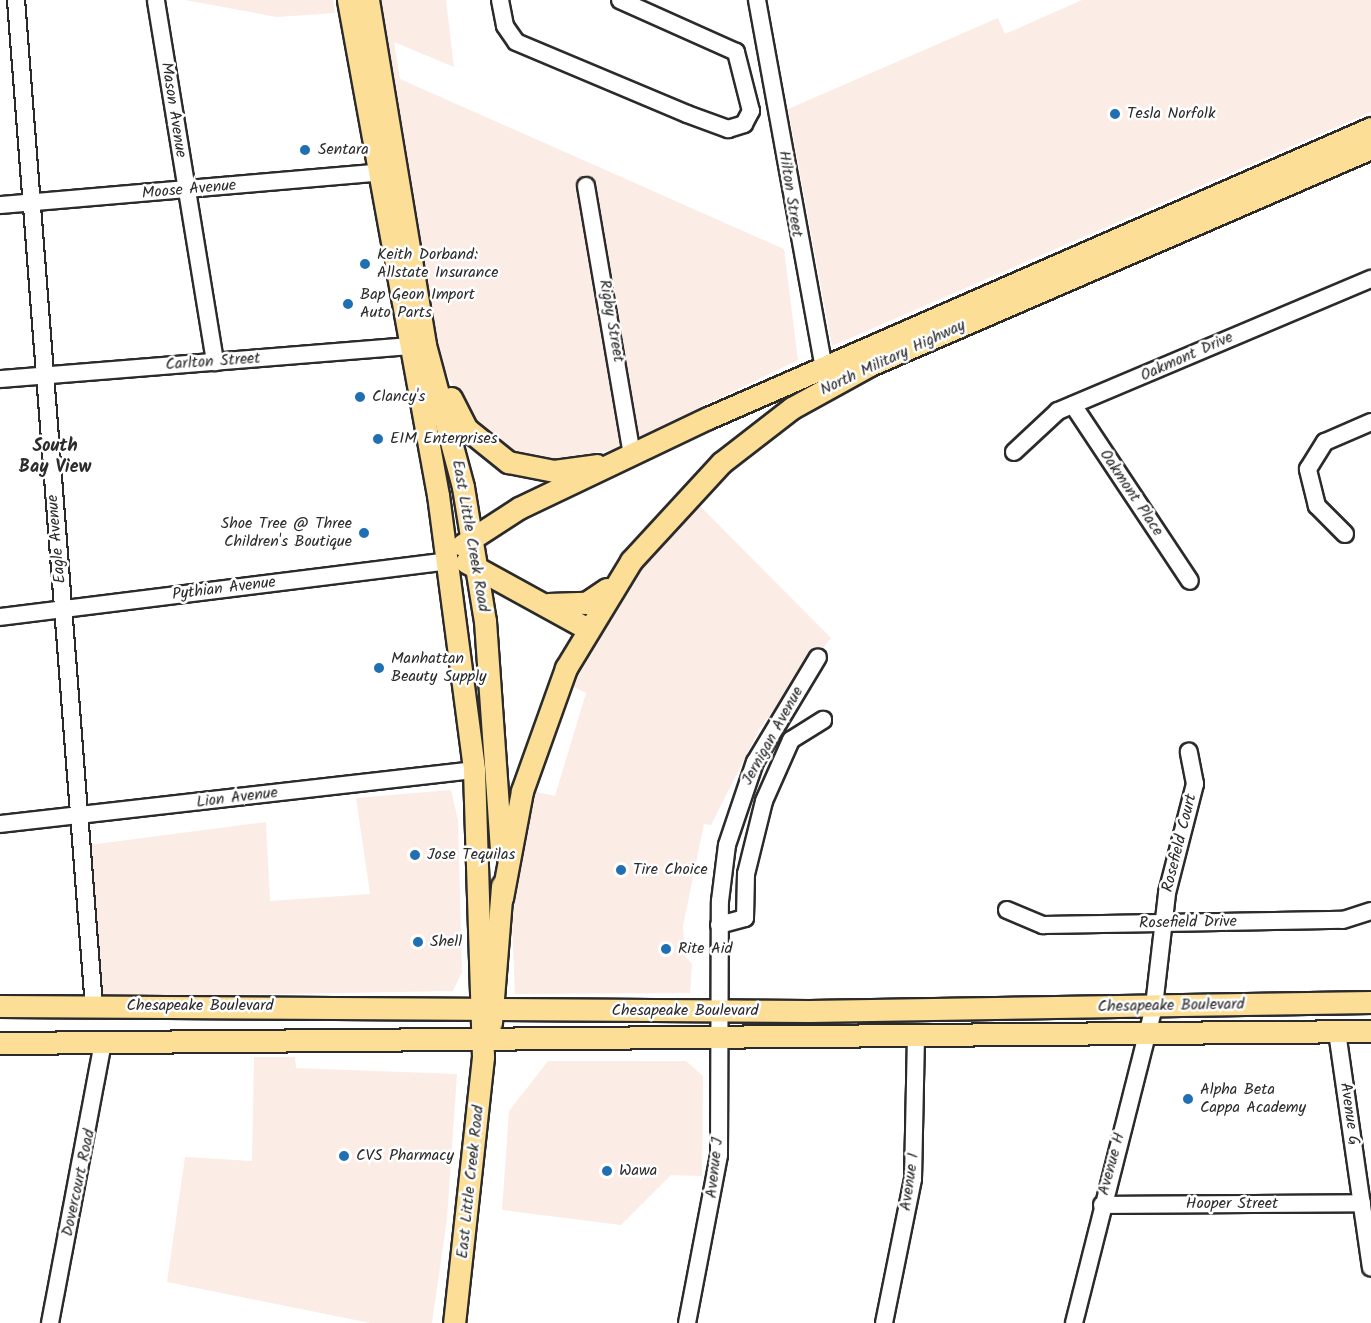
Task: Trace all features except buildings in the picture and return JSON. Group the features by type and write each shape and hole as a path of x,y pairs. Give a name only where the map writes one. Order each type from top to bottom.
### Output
{"main road":[{"name":"East Little Creek Road","path":"348,0 377,173 416,346 471,536 493,686 502,898 483,1040 472,1196 454,1323"},
{"name":"East Little Creek Road","path":"368,0 448,561 474,770 487,1011"},
{"name":"North Military Highway","path":"448,561 471,536 519,508 822,366 1371,128"},
{"name":"North Military Highway","path":"502,898 534,751 586,628 623,573 721,463 828,387 1371,148"},
{"path":"416,346 458,416 481,443 508,462 554,471 633,456"},
{"path":"448,561 476,563 586,628"},
{"path":"544,603 586,603 623,573"},
{"name":"Chesapeake Boulevard","path":"0,1006 718,1011 1371,1002"},
{"name":"Chesapeake Boulevard","path":"0,1043 916,1039 1371,1031"}],"street":[{"name":"Eagle Avenue","path":"16,0 94,1006"},
{"path":"500,0 505,26 516,42 697,118 728,129 744,124 751,111 736,52 620,0"},
{"name":"Hilton Street","path":"757,0 822,366 828,387"},
{"name":"Mason Avenue","path":"156,1 215,362"},
{"name":"Moose Avenue","path":"0,205 377,173"},
{"name":"Rigby Street","path":"586,186 633,456"},
{"name":"Oakmont Drive","path":"1014,452 1043,420 1072,405 1371,279"},
{"name":"Carlton Street","path":"0,379 416,346"},
{"name":"Oakmont Place","path":"1072,405 1190,581"},
{"path":"1346,534 1317,506 1308,468 1325,442 1371,422"},
{"name":"Pythian Avenue","path":"0,617 448,561"},
{"name":"Jernigan Avenue","path":"718,1011 719,925 727,845 742,790 818,657"},
{"name":"Jernigan Avenue","path":"719,925 745,918 746,874 764,801 791,740 823,720"},
{"name":"Rosefield Court","path":"1154,1006 1162,924 1195,784 1189,752"},
{"name":"Lion Avenue","path":"0,824 79,817 474,770"},
{"name":"Rosefield Drive","path":"1007,910 1043,925 1343,920 1371,911"},
{"name":"Avenue H","path":"1074,1323 1154,1006"},
{"name":"Avenue J","path":"687,1323 718,1171 718,1011"},
{"name":"Avenue G","path":"1337,1032 1371,1268"},
{"name":"Avenue I","path":"884,1323 914,1170 916,1039"},
{"name":"Dovercourt Road","path":"50,1323 103,1043"},
{"name":"Hooper Street","path":"1102,1205 1362,1203"}],"shaded area":[{"path":"185,0 333,0 335,13 277,17"},
{"path":"377,0 446,0 454,67 394,42 400,79 784,249 798,360 612,450 545,460 506,454 464,408 441,362"},
{"path":"1082,0 1371,0 1371,112 832,346 788,109 998,18 1005,34"},
{"path":"691,497 831,638 760,728 711,825 704,824 683,926 685,956 692,964 690,993 515,994 512,922 532,791 555,796 586,693 568,684 622,586"},
{"path":"451,790 458,820 462,972 453,991 100,997 89,845 266,822 270,901 370,894 356,798"},
{"path":"254,1057 295,1057 296,1068 457,1074 447,1219 432,1323 370,1323 167,1282 185,1157 252,1161"},
{"path":"548,1061 686,1061 703,1076 702,1176 671,1175 621,1225 502,1210 509,1111"}],"place":[{"name":"Tesla Norfolk","path":"1115,114"},
{"name":"Sentara","path":"305,150"},
{"name":"Keith Dorband: Allstate Insurance","path":"365,264"},
{"name":"Bap Geon Import Auto Parts","path":"348,304"},
{"name":"Clancy's","path":"360,397"},
{"name":"EIM Enterprises","path":"378,439"},
{"name":"Shoe Tree @ Three Children's Boutique","path":"364,533"},
{"name":"Manhattan Beauty Supply","path":"379,668"},
{"name":"Jose Tequilas","path":"415,855"},
{"name":"Tire Choice","path":"621,870"},
{"name":"Shell","path":"418,942"},
{"name":"Rite Aid","path":"666,949"},
{"name":"Alpha Beta Cappa Academy","path":"1188,1099"},
{"name":"CVS Pharmacy","path":"344,1156"},
{"name":"Wawa","path":"607,1171"}],"district":[{"name":"South Bay View","path":"55,458"}]}
